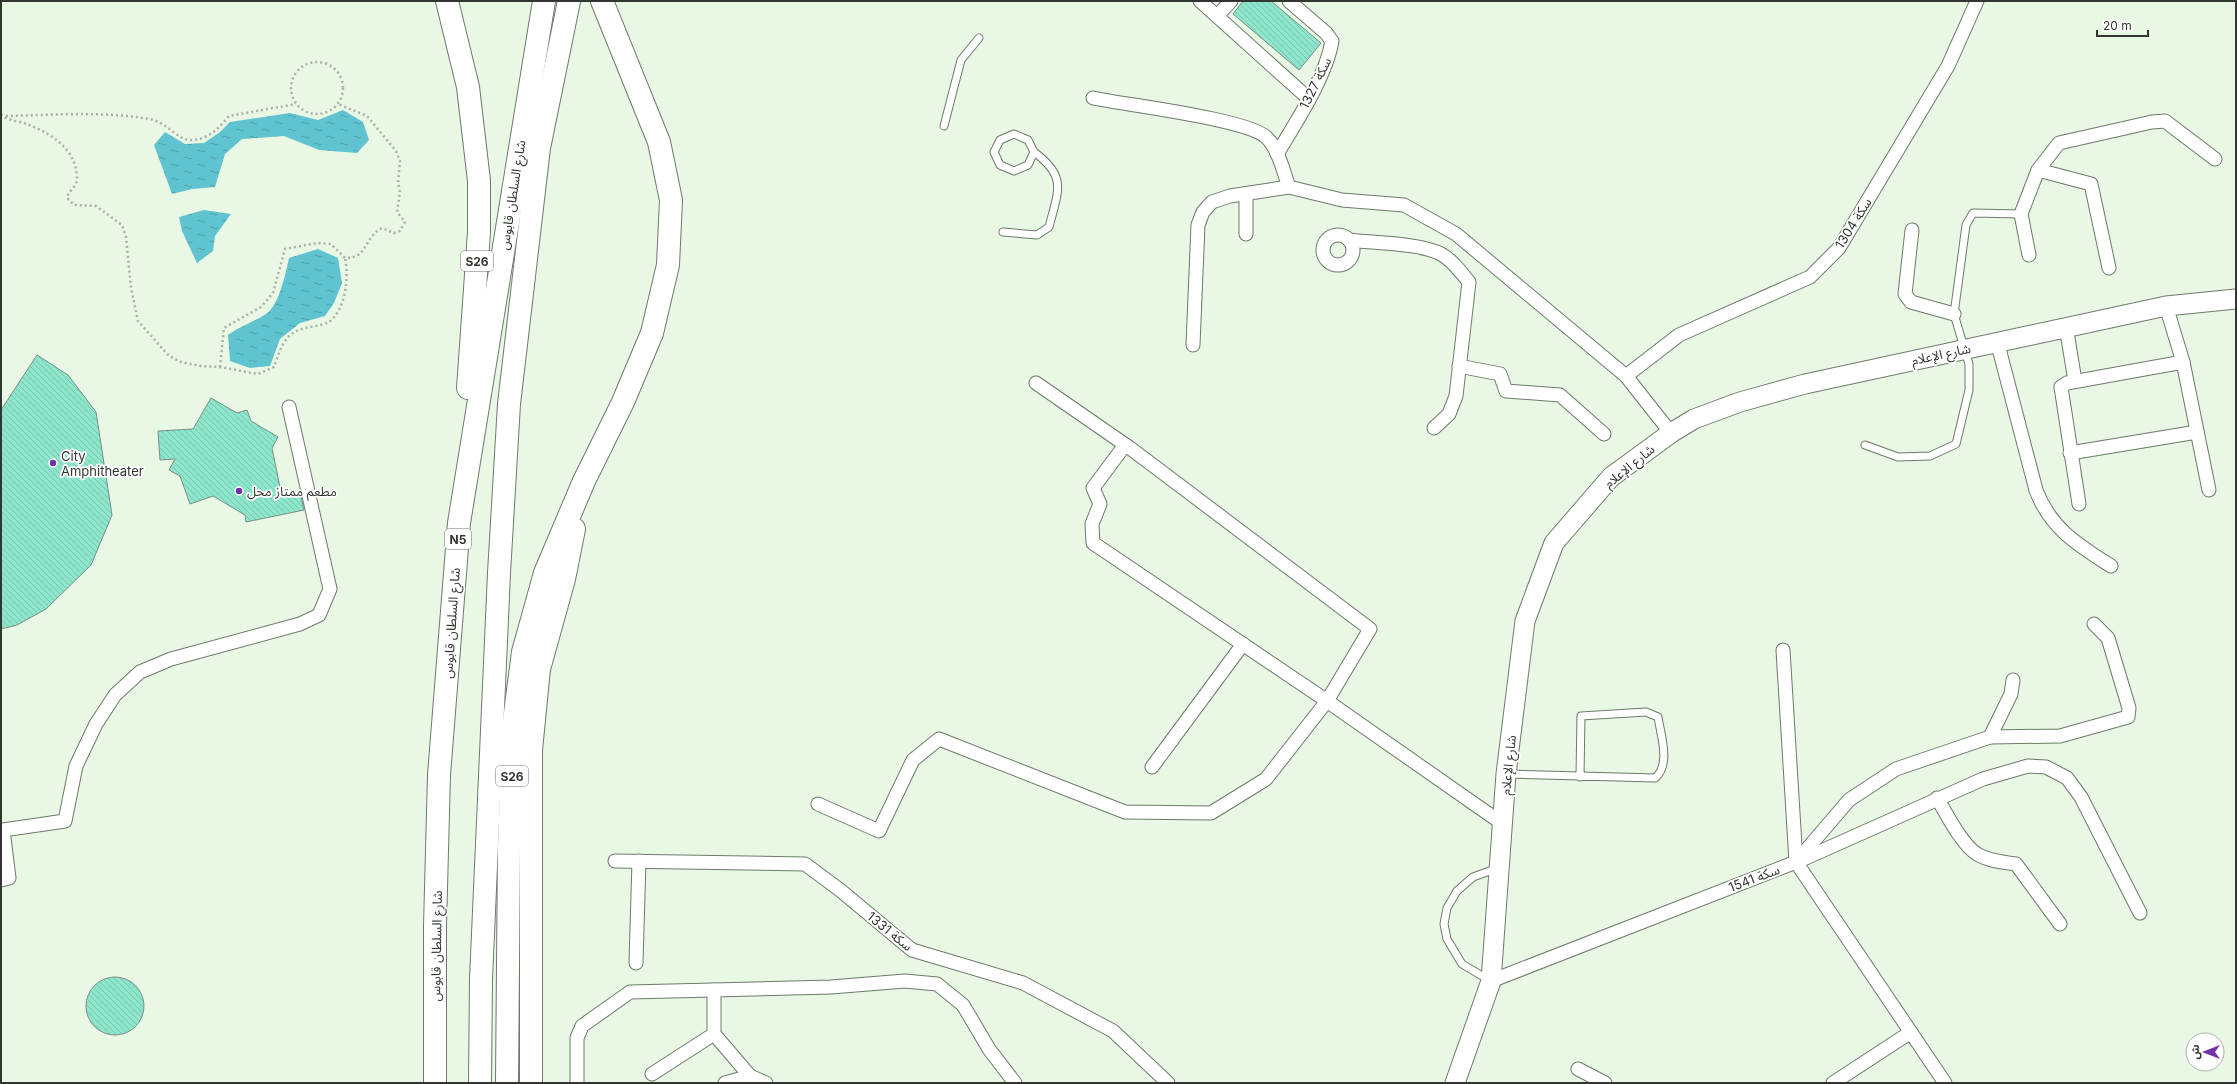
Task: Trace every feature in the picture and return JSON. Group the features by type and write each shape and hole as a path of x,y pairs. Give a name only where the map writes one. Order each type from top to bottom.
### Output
{"highway":[{"name":"S26","path":"447,1 468,87 479,180 479,232 459,523"},
{"name":"شارع السلطان قابوس","path":"435,1083 435,926 440,774 459,523 544,1"},
{"name":"شارع السلطان قابوس","path":"480,1083 481,979 509,404 540,148 569,1"},
{"name":"S26","path":"507,1083 509,848 513,729 523,652 545,573 584,481 623,402 652,333 668,265 671,200 659,142 606,10"},
{"path":"531,1083 531,750 539,669 564,579 584,481"}],"main road":[{"name":"شارع الإعلام","path":"1455,1083 1491,982 1506,774 1524,620 1554,543 1611,477 1671,433 1700,417 1740,402 1798,386 2066,326 2166,306 2236,299"}],"street":[{"path":"1200,1 1309,99"},
{"path":"1217,16 1231,1"},
{"name":"سكة 1327","path":"1277,154 1309,99 1330,54 1332,41 1326,33 1289,1"},
{"name":"سكة 1304","path":"1626,376 1680,335 1810,277 1839,248 1948,66 1976,1"},
{"path":"1093,98 1206,118 1249,129 1266,137 1277,154 1289,187"},
{"path":"2029,255 2021,214 2038,170 2059,144 2152,122 2166,121 2215,159"},
{"path":"2038,170 2091,184 2108,268"},
{"path":"1193,345 1198,225 1203,212 1212,202 1230,196 1246,195 1289,187 1342,200 1404,205 1456,234 1626,376 1671,433"},
{"path":"1246,195 1246,234"},
{"path":"1912,230 1905,294 1911,302 1954,314"},
{"path":"1349,240 1429,249 1442,254 1460,270 1469,282 1456,396 1449,414 1434,428"},
{"path":"2166,306 2183,362 2209,490"},
{"path":"2066,326 2075,381"},
{"path":"1997,341 2034,483 2043,508 2073,542 2110,566"},
{"path":"2079,504 2061,387 2067,383 2075,381 2183,362"},
{"path":"1459,366 1500,374 1506,391 1560,395 1604,434"},
{"path":"818,804 879,831 913,760 938,739 1125,812 1211,813 1266,780 1327,701 1370,629 1126,445 1036,382"},
{"path":"1,880 9,878 3,830 65,821 76,766 96,724 115,695 140,672 171,659 300,624 318,614 330,589 289,407"},
{"path":"2070,453 2198,432"},
{"path":"1126,445 1093,488 1100,504 1092,524 1094,542 1327,701 1503,824"},
{"name":"سكة 1541","path":"1491,982 1796,862 1849,800 1896,768 1990,737 2060,736 2128,717 2129,708 2108,638 2094,624"},
{"path":"1152,767 1243,644"},
{"path":"1783,650 1796,862 1945,1083"},
{"path":"1990,737 2001,717 2010,694 2013,680"},
{"path":"1796,862 1982,779 2028,766 2046,767 2067,778 2081,797 2140,913"},
{"path":"1937,798 1962,838 1976,854 1994,861 2016,864 2060,924"},
{"name":"سكة 1331","path":"615,861 805,864 840,890 912,950 1023,983 1113,1030 1168,1083"},
{"path":"636,963 639,861"},
{"path":"577,1083 577,1038 582,1026 596,1014 630,992 831,988 905,982 936,984 963,1005 989,1049 1015,1083"},
{"path":"714,990 714,1034 750,1076 766,1083"},
{"path":"1834,1083 1911,1032"},
{"path":"652,1074 714,1034"},
{"path":"1578,1069 1605,1083"},
{"path":"725,1083 750,1076"}],"lane":[{"path":"944,126 962,60 979,38"},
{"path":"1003,232 1037,235 1049,227 1058,190 1056,176 1049,163 1034,152 1028,140 1014,134 1000,140 994,152 1000,165 1014,171 1028,165 1034,152"},
{"path":"1865,445 1898,457 1930,456 1956,444 1969,390 1970,364 1954,314 1966,225 1973,213 2021,214"},
{"path":"1506,774 1580,777 1655,778 1661,773 1664,763 1658,717 1646,712 1581,716 1580,777"},
{"path":"1491,982 1462,964 1448,939 1444,924 1447,908 1457,891 1473,877 1500,867"}],"path":[{"path":"315,62 331,65 340,76 343,89 338,104 328,112 315,114 303,110 296,104 291,93 292,78 303,66 315,62"},
{"path":"2,115 100,114 129,116 160,121 175,135 190,140 205,138 219,128 229,116 296,104"},
{"path":"338,104 367,116 396,151 400,161 398,183 400,192 397,212 405,222 400,231 394,233 382,228 373,233 363,252 353,259 345,258"},
{"path":"2,115 37,128 64,147 74,158 77,177 75,186 68,192 67,198 74,204 96,206 122,225 126,237 131,288 138,321 150,337 169,356 181,362 258,374 274,367 283,345 293,333 310,325 328,322 338,311 346,288 347,271 345,258 331,244 317,243 285,249 273,293 261,307 224,328 220,367"}],"water":[{"path":"343,110 363,122 369,140 357,153 319,150 284,136 242,139 225,154 215,187 192,189 172,194 154,145 165,132 185,144 204,143 220,132 230,122 290,113 318,120"},
{"path":"204,210 231,214 215,236 213,251 197,263 182,231 179,217"},
{"path":"318,249 338,258 342,283 334,303 325,316 300,323 280,339 270,366 250,368 230,361 228,335 271,310 281,288 289,258"}],"building":[{"path":"1243,1 1271,1 1321,43 1299,70 1233,14"},
{"name":"City Amphitheater","path":"37,355 68,375 96,412 112,515 91,565 46,609 17,625 1,629 1,410"},
{"path":"211,398 237,413 247,410 251,421 278,437 272,448 282,497 300,493 304,510 246,522 245,515 213,496 190,504 180,476 169,470 175,459 160,460 158,431 193,429"},
{"path":"109,977 121,977 136,985 144,1000 144,1012 136,1027 121,1035 109,1035 94,1027 86,1012 86,1000 94,985"}],"place":[{"name":"City Amphitheater","path":"53,463"},
{"name":"مطعم ممتاز محل","path":"239,491"}]}
